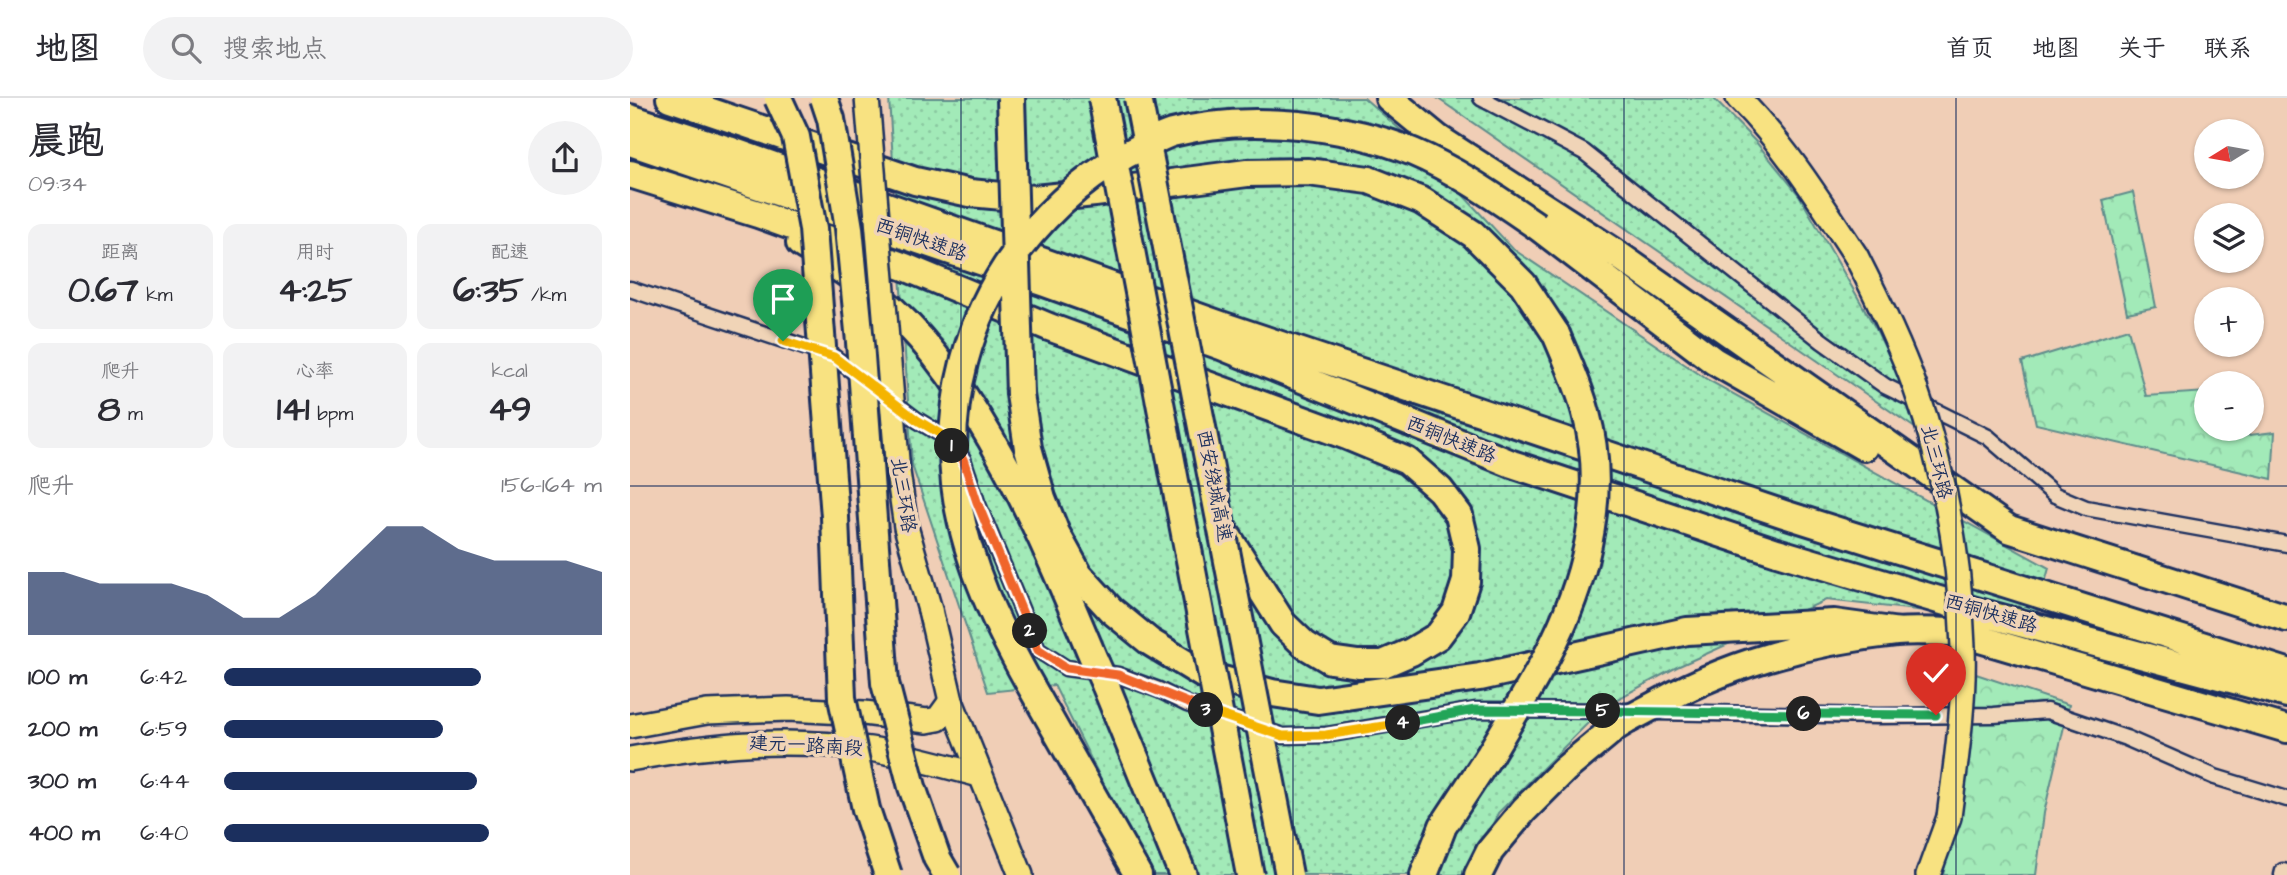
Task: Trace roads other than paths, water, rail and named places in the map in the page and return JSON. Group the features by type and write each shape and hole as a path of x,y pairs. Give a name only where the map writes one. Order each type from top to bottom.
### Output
{"highway":[{"path":"670,98 915,181 970,193 1034,199 1247,173 1307,172 1369,180 1422,201 1473,234 1523,284 1556,334 1572,369 1587,415 1595,486 1592,521 1573,598 1554,642 1489,756 1443,826 1424,875"},
{"path":"778,98 796,137 813,229 835,517 842,698 866,808 888,875"},
{"path":"824,98 831,119 849,228 885,683 912,787 937,858 947,875"},
{"path":"1012,98 1020,394 1028,448 1042,498 1056,533 1079,575 1111,610 1150,642 1205,675 1272,693 1318,700 1480,677 1687,631 1834,623 1899,632"},
{"name":"西安绕城高速","path":"1102,98 1250,875"},
{"name":"西安绕城高速","path":"1138,98 1289,875"},
{"path":"1389,98 1439,139 1614,252 2008,529"},
{"name":"西铜快速路","path":"630,118 729,149 1224,326 1719,492 2287,672"},
{"path":"1138,875 1004,637 974,568 955,485 953,446 955,406 970,341 1006,267 1036,227 1079,185 1119,157 1169,133 1217,124 1277,123 1336,129 1412,152 1476,184 1536,226 1714,361 2008,529 2287,618"},
{"name":"西铜快速路","path":"630,142 1045,283 1221,346 1512,464 1777,552 1986,614 2287,694"},
{"path":"630,174 758,214 905,267 1049,327 1347,436 1407,461 1440,490 1459,515 1467,549 1466,581 1456,612 1438,636 1411,652 1383,664 1330,660 1305,645 1283,624 1223,529"},
{"path":"758,214 837,267 891,308 928,347 970,404 1007,469 1068,597 1183,875"},
{"path":"1478,875 1490,851 1524,810 1563,769 1617,726 1679,691 1750,663 1824,642 1899,632 1956,632 2287,729"}],"main road":[{"name":"北三环路","path":"867,98 898,472 906,527 930,610 951,701 1021,875"},
{"name":"北三环路","path":"1738,98 1800,170 1856,256 1888,320 1915,387 1938,461 1956,552 1963,650 1959,740 1949,817 1928,875"},
{"name":"建元一路南段","path":"630,726 707,712 761,710 832,711 927,721 938,719 951,701"},
{"path":"868,749 883,749 888,746 891,735 886,716"},
{"name":"建元一路南段","path":"630,759 692,747 749,742 800,742 868,749 980,775"}],"street":[{"path":"1481,98 1584,152 1822,341 1885,386 1987,438 2055,495 2087,509 2287,544"},
{"path":"630,289 834,357 917,420 942,435 963,459 977,502 1038,650 1066,668 1118,675 1187,704 1283,736 1326,735 1475,710 1878,716 1994,715 2047,711 2126,738 2215,777 2287,799"},
{"path":"2282,875 2283,871 2287,872"}]}
